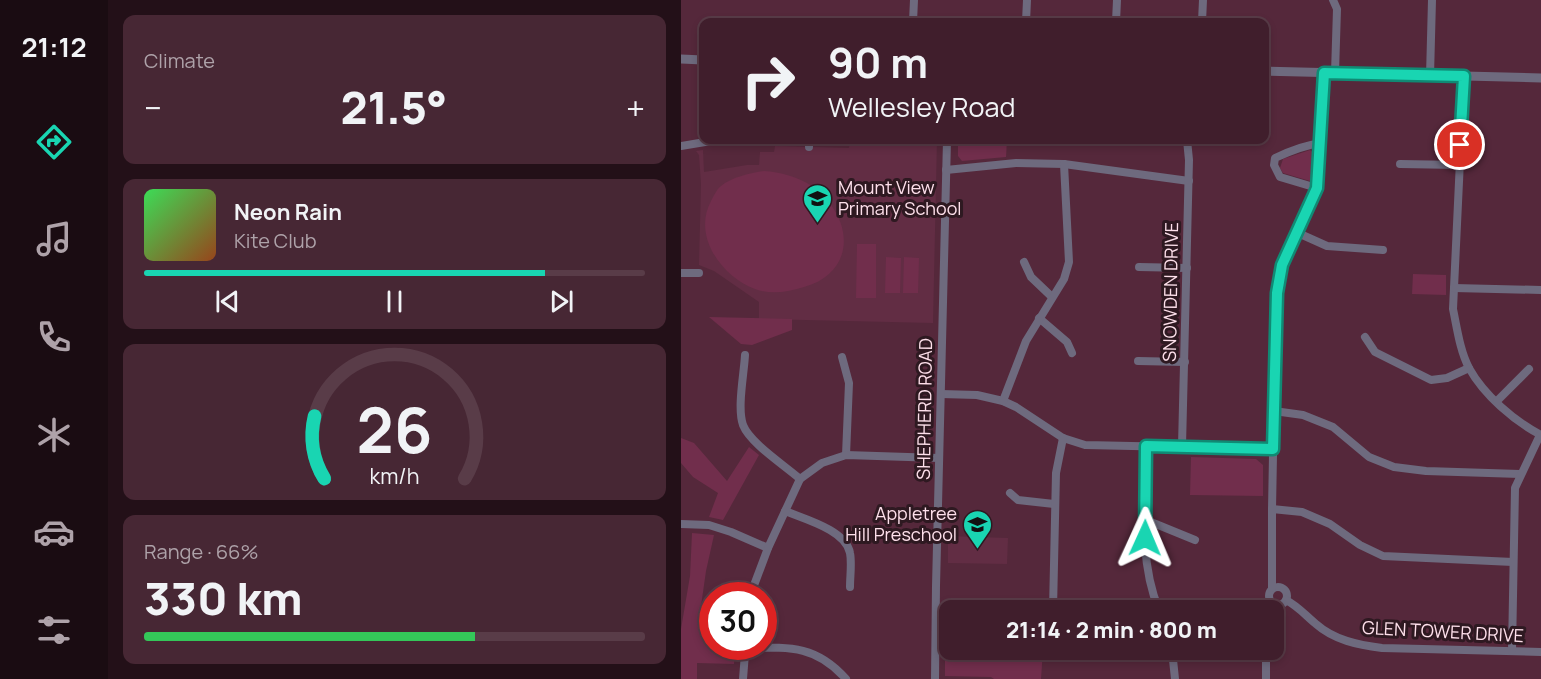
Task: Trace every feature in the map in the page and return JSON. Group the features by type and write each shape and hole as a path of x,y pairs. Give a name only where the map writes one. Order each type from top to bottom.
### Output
{"street":[{"path":"913,18 914,0"},
{"path":"1026,18 1027,0"},
{"path":"1116,18 1117,0"},
{"path":"1203,0 1203,18"},
{"path":"1333,0 1337,9 1335,73"},
{"path":"1430,75 1432,0"},
{"path":"681,54 699,54"},
{"path":"681,59 699,60"},
{"path":"1269,71 1541,78"},
{"path":"1270,600 1277,293 1282,265 1317,188 1324,73"},
{"path":"1464,76 1453,309 1469,368 1485,391 1517,420 1540,435 1515,489 1512,651"},
{"path":"681,146 699,143"},
{"path":"1317,188 1280,177 1274,165 1275,158 1306,145 1321,143"},
{"name":"SHEPHERD ROAD","path":"935,679 947,144"},
{"name":"SNOWDEN DRIVE","path":"1182,446 1189,181 1187,144"},
{"path":"947,170 1016,163 1064,164 1189,181"},
{"path":"1003,401 1026,341 1064,279 1069,262 1064,164"},
{"path":"1400,164 1459,165"},
{"path":"1298,233 1327,246 1383,250"},
{"path":"1024,262 1031,277 1052,297"},
{"path":"1139,267 1187,268"},
{"path":"681,273 699,273"},
{"path":"1454,288 1541,290"},
{"path":"1039,318 1067,342 1072,353"},
{"path":"1365,337 1375,352 1431,381 1447,378 1469,368"},
{"path":"745,355 741,415 743,425 749,435 800,479"},
{"path":"841,357 849,383 846,455"},
{"path":"1138,361 1185,362"},
{"path":"1497,401 1529,369"},
{"path":"941,394 977,395 1003,401 1063,438 1085,445 1273,449"},
{"path":"1274,411 1303,415 1333,427 1369,458 1394,467 1426,471 1520,474"},
{"path":"1053,600 1054,504 1056,473 1063,438"},
{"path":"1146,446 1145,556 1155,600"},
{"path":"755,582 768,548 800,479 822,463 846,455 939,458"},
{"path":"1010,493 1018,500 1054,504"},
{"path":"1272,509 1302,512 1330,524 1360,546 1383,556 1513,562"},
{"path":"785,511 833,531 845,540 850,553 850,587"},
{"path":"1146,520 1194,540"},
{"path":"681,524 709,525 768,548"},
{"path":"1272,588 1278,586 1285,589 1287,600 1284,602"},
{"name":"GLEN TOWER DRIVE","path":"1287,600 1301,609 1316,625 1336,637 1358,645 1382,648 1541,652"},
{"path":"777,649 795,649 823,657 846,679"},
{"path":"743,679 744,660"},
{"path":"1173,660 1175,679"},
{"path":"1266,660 1266,679"}],"shaded area":[{"name":"Mount View Primary School","path":"850,144 937,144 933,323 759,319 759,302 714,271 699,265 701,184 699,155 696,151 703,150 704,172 759,165 760,152 774,152 775,146 849,148"},
{"path":"958,144 1007,144 1006,157 962,161 958,156"},
{"path":"1310,150 1317,156 1314,176 1310,181 1283,173 1280,168 1283,159"},
{"path":"764,171 789,176 812,186 831,205 838,218 843,230 842,254 837,265 818,282 786,291 761,291 732,275 713,254 705,228 706,214 716,191 725,183 736,178"},
{"path":"857,244 876,244 876,298 856,298"},
{"path":"886,257 901,258 900,293 885,293"},
{"path":"904,257 919,258 918,293 903,293"},
{"path":"1413,274 1446,275 1446,295 1412,294"},
{"path":"709,317 792,319 792,330 752,345 741,344"},
{"path":"681,438 694,443 727,481 749,447 759,455 723,520 709,517 718,493 693,477 681,463"},
{"path":"1191,457 1256,459 1263,465 1263,496 1190,495"},
{"path":"692,533 714,535 704,582 699,582 699,660 734,660 734,664 697,663 697,679 681,679 681,629 690,576"},
{"name":"Appletree Hill Preschool","path":"948,536 1008,538 1007,564 948,563"},
{"path":"945,660 1042,660 1041,679 945,676"}],"place":[{"name":"Mount View Primary School","path":"817,224"},
{"name":"Appletree Hill Preschool","path":"978,550"}],"route":[{"path":"1145,538 1146,446 1273,449 1277,293 1282,265 1317,188 1324,73 1464,76 1460,145"}]}
